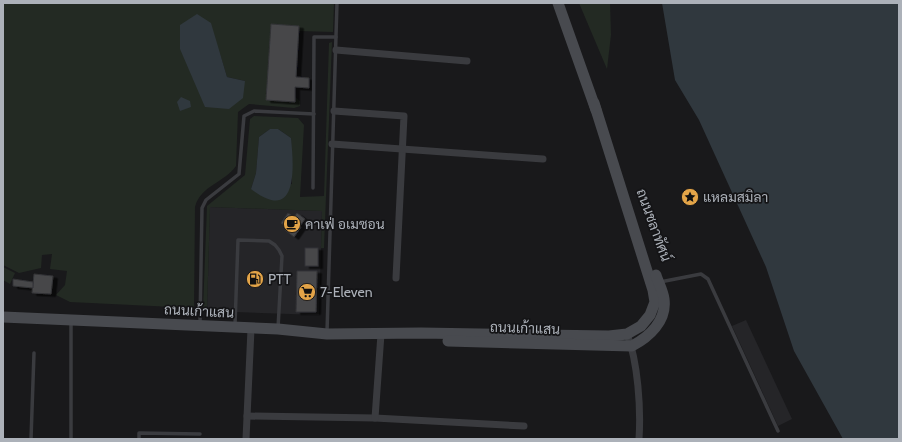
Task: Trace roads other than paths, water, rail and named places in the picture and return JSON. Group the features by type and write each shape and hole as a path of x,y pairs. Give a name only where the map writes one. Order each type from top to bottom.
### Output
{"main road":[{"name":"ถนนชลาทัศน์","path":"558,3 664,299 662,318 653,331 632,346"},
{"name":"ถนนชลาทัศน์","path":"594,103 653,290 655,302 650,315 641,326 627,334"},
{"name":"ถนนเก้าแสน","path":"3,317 278,329 327,334 609,336 627,334"},
{"name":"ถนนเก้าแสน","path":"394,334 419,340 632,346"}],"street":[{"path":"336,50 467,61"},
{"path":"334,111 404,116 404,150 396,278"},
{"path":"332,144 404,150 543,158"},
{"path":"246,439 251,329"},
{"path":"375,418 381,334"},
{"path":"627,334 632,346 640,423 639,439"},
{"path":"247,416 375,418 524,426"}],"lane":[{"path":"327,334 337,3"},
{"path":"313,188 314,37 336,38"},
{"path":"200,326 202,208 206,200 240,174 244,116 254,111 314,114"},
{"path":"235,328 238,240 268,241 275,244 282,256 278,329"},
{"path":"658,282 701,274 708,279 778,431"},
{"path":"71,320 71,439"},
{"path":"31,439 34,353"},
{"path":"139,439 140,433 200,434"}],"place":[{"name":"แหลมสมิลา","path":"690,197"},
{"name":"คาเฟ่ อเมซอน","path":"292,224"},
{"name":"PTT","path":"255,279"},
{"name":"7-Eleven","path":"307,292"}]}
